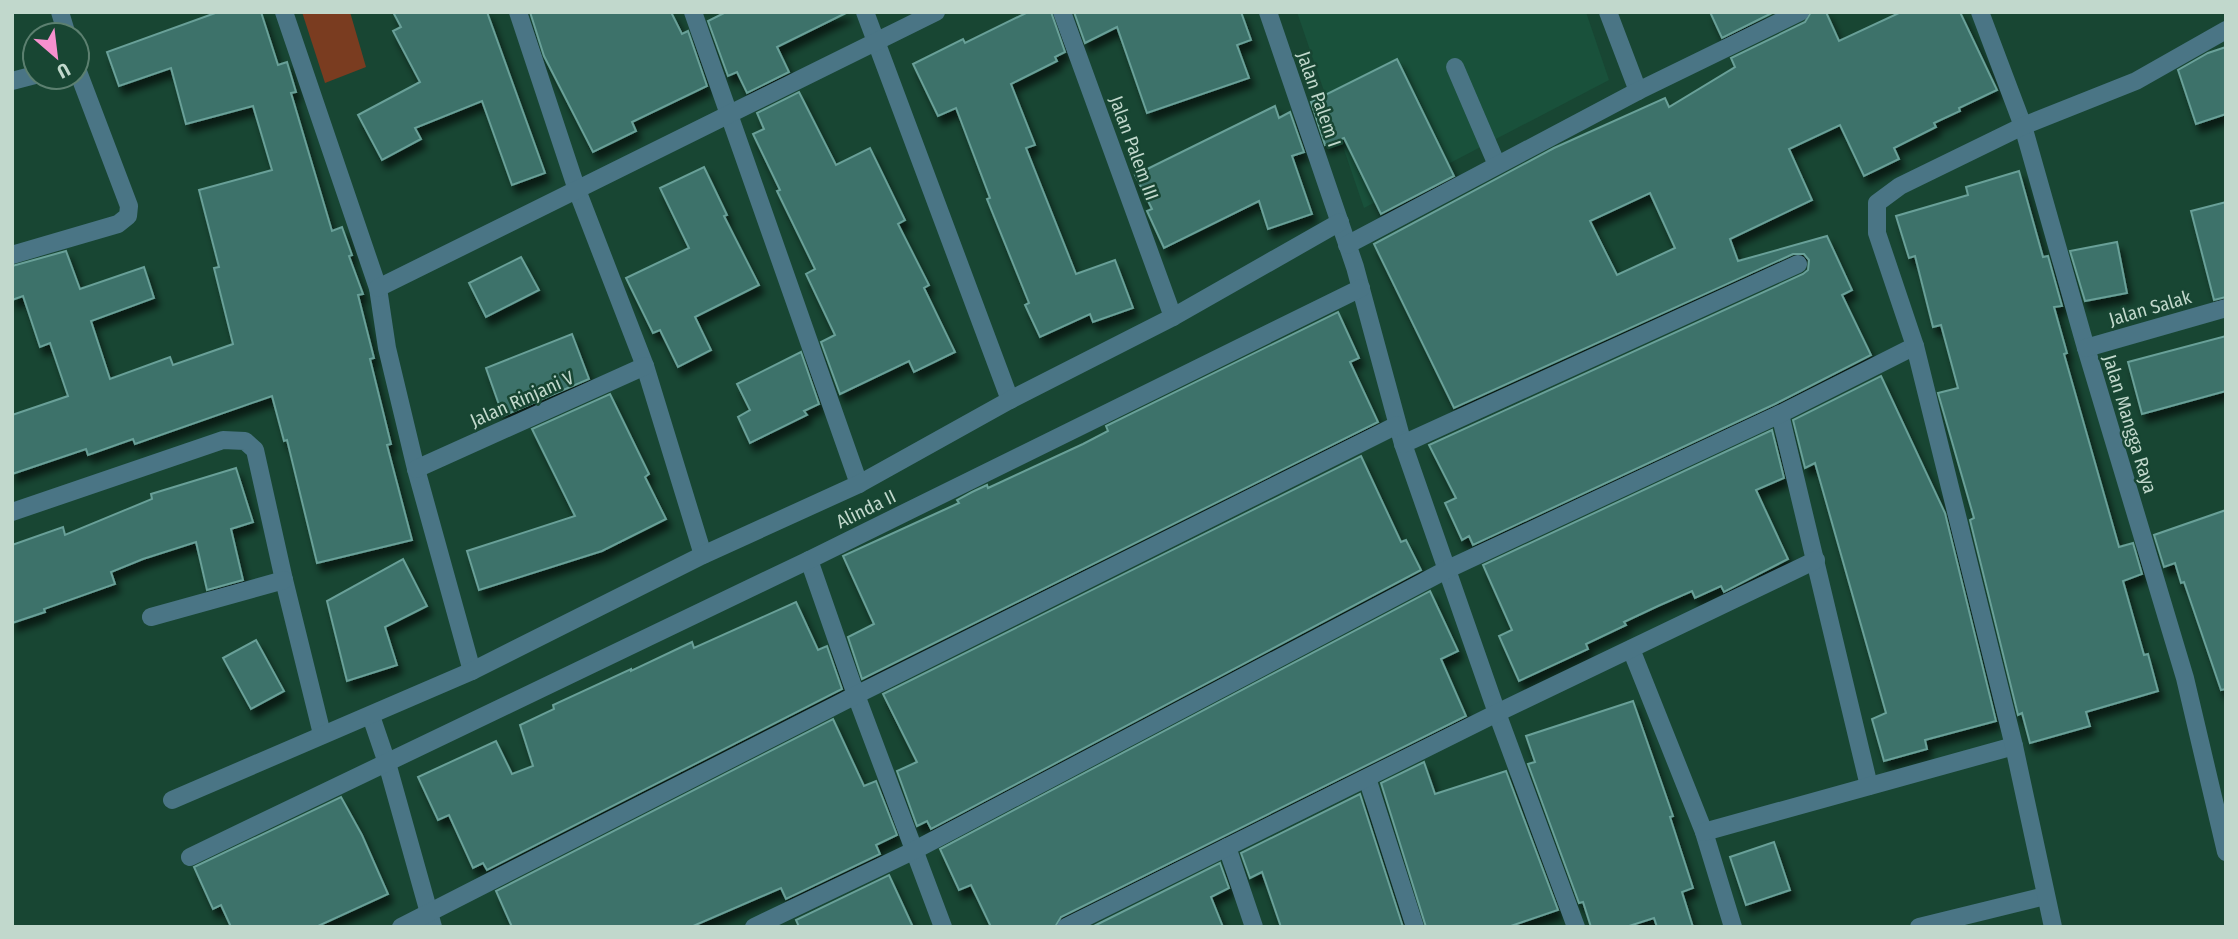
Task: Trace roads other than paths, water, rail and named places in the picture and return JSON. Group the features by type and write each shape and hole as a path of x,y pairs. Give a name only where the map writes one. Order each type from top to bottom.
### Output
{"street":[{"path":"284,12 378,288 387,348 416,469 472,671"},
{"path":"518,12 577,190 645,366 703,555"},
{"path":"693,12 859,484"},
{"path":"865,12 1010,400"},
{"path":"378,288 936,12"},
{"name":"Jalan Palem III","path":"1062,12 1173,317"},
{"name":"Jalan Palem I","path":"1268,12 1361,288 1403,444 1497,713 1576,927"},
{"path":"1608,12 1637,91"},
{"path":"1347,245 1637,91 1800,12"},
{"name":"Jalan Mangga Raya","path":"1980,12 2023,126 2185,678 2226,852"},
{"path":"2053,927 2014,746 1915,346 1877,233 1877,202 1900,186 2023,126 2136,81 2226,30"},
{"path":"1455,67 1497,165"},
{"path":"12,255 118,224 128,216 129,206 85,91"},
{"path":"172,800 472,671 703,555 859,484 1010,400 1173,317 1340,222"},
{"path":"1403,444 1798,264"},
{"name":"Alinda II","path":"190,857 808,561 1361,288"},
{"name":"Jalan Salak","path":"2086,348 2226,308"},
{"path":"754,927 915,850 1446,570 1780,414 1915,346"},
{"name":"Jalan Rinjani V","path":"416,469 645,366"},
{"path":"1780,414 1869,786"},
{"path":"401,927 431,921 856,695 1397,425"},
{"path":"12,512 223,440 244,441 255,450 322,734"},
{"path":"1066,927 1497,713 1816,560"},
{"path":"808,561 943,927"},
{"path":"151,617 284,580"},
{"path":"1631,649 1704,832 1733,927"},
{"path":"371,716 387,763 431,921"},
{"path":"1704,832 2014,746"},
{"path":"1367,778 1415,927"},
{"path":"1227,847 1254,927"},
{"path":"1919,927 2045,896"}]}
